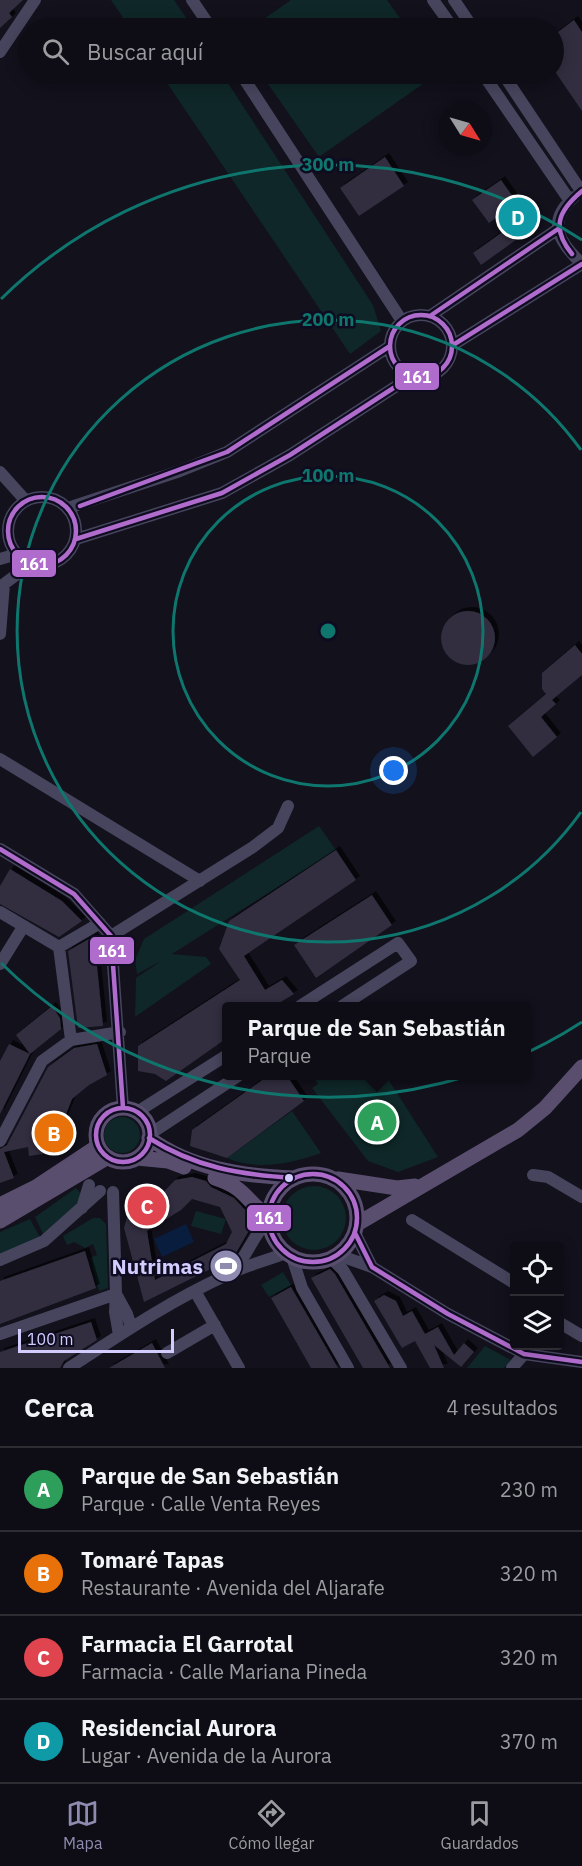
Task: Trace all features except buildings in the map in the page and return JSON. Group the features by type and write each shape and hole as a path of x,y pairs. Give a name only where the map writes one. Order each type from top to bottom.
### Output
{"main road":[{"path":"356,1228 421,1185 518,1130 545,1108 582,1067"},
{"path":"137,1158 147,1146 148,1126 130,1110 114,1110 100,1121 97,1129 103,1152 122,1162 137,1158 168,1161 231,1183 245,1192 256,1208 269,1219"},
{"path":"149,1136 171,1152 237,1174 294,1178 307,1174 321,1174 335,1179 397,1188 421,1185"},
{"path":"0,1205 103,1152"},
{"path":"0,1221 103,1152"},
{"path":"294,1178 276,1194 269,1219 274,1238 289,1255 305,1261 334,1256 348,1245 356,1228 357,1210 353,1198 335,1179"}],"street":[{"path":"23,18 35,0"},
{"path":"192,0 204,18"},
{"path":"433,0 446,18"},
{"path":"454,0 466,18"},
{"path":"0,52 18,25"},
{"path":"248,84 402,321"},
{"path":"490,84 570,201"},
{"path":"453,345 582,264 562,244 558,229 560,216 570,201 582,191 510,84"},
{"path":"430,316 558,229"},
{"path":"418,315 430,316 445,325 453,345 450,359 441,370 430,376 412,376 400,370 393,360 391,337 402,321 418,315"},
{"path":"68,508 180,471 227,452 390,346"},
{"path":"76,538 222,494 290,455 412,376"},
{"path":"0,472 26,501"},
{"path":"48,497 68,508 76,522 76,538 72,549 54,563 32,563 17,554 5,541 5,524 26,501 48,497"},
{"path":"0,559 17,554"},
{"path":"4,584 32,563"},
{"path":"0,571 4,584 0,634"},
{"path":"0,759 200,881"},
{"path":"111,936 200,881 278,828 288,806"},
{"path":"0,866 4,851 74,894 111,936 130,1110 222,1058"},
{"path":"0,912 23,927 31,928 59,947 71,1040"},
{"path":"59,947 100,923"},
{"path":"0,964 23,927"},
{"path":"306,1002 398,943 411,961 348,1002"},
{"path":"0,1141 42,1061 71,1040 120,1032"},
{"path":"149,1136 232,1080"},
{"path":"533,1175 548,1177 582,1197"},
{"path":"0,1260 44,1240 82,1209 94,1188"},
{"path":"113,1192 115,1312 119,1335"},
{"path":"232,1272 244,1261 260,1229 269,1219"},
{"path":"412,1220 510,1280"},
{"path":"356,1228 372,1266"},
{"path":"69,1368 131,1327 195,1291 232,1272 289,1255 302,1288 348,1368"},
{"path":"334,1256 372,1266 448,1314 524,1354 582,1362"},
{"path":"334,1256 401,1368"},
{"path":"195,1291 239,1368"},
{"path":"116,1294 128,1314 131,1327"},
{"path":"0,1334 116,1294"},
{"path":"167,1353 215,1325"},
{"path":"564,1325 582,1336"},
{"path":"512,1368 524,1354"}],"green space":[{"path":"111,0 174,0 186,18 123,18"},
{"path":"291,0 387,0 400,18 265,18"},
{"path":"168,84 229,84 373,305 381,331 350,354"},
{"path":"268,84 423,84 319,157"},
{"path":"319,826 336,850 172,954 206,957 211,964 135,1017 136,978 161,961 137,974 135,960 144,939"},
{"path":"316,1080 389,1080 438,1157 398,1172 368,1161 312,1088 318,1084"},
{"path":"292,1111 321,1153 286,1163 262,1165 227,1158"},
{"path":"122,1117 135,1122 140,1135 135,1148 122,1153 109,1148 104,1135 109,1122"},
{"path":"314,1186 337,1195 346,1218 337,1241 314,1250 291,1241 282,1218 291,1195"},
{"path":"76,1188 83,1196 79,1208 44,1236 35,1217"},
{"path":"196,1211 226,1219 221,1234 191,1226"},
{"path":"93,1218 100,1218 106,1224 108,1288 99,1291 90,1258 97,1255 93,1244 85,1248 74,1242 67,1245 63,1236"},
{"path":"30,1219 41,1239 0,1258 0,1232"},
{"path":"283,1272 291,1285 269,1297 261,1285"},
{"path":"485,1346 511,1360 504,1368 467,1368"}],"water":[{"path":"186,1224 194,1242 162,1257 154,1239"}],"transit line":[{"name":"161","path":"572,254 561,236 560,220 567,206 582,191"},
{"name":"161","path":"430,316 558,229"},
{"name":"161","path":"453,345 582,264"},
{"name":"161","path":"421,315 433,317 443,324 450,334 452,346 450,358 443,368 433,375 421,377 409,375 399,368 392,358 390,346 392,334 399,324 409,317 421,315"},
{"name":"161","path":"80,506 227,452 390,346"},
{"name":"161","path":"76,539 222,493 290,455 412,376"},
{"name":"161","path":"42,497 55,500 66,507 73,518 76,531 73,544 66,555 55,562 42,565 29,562 18,555 11,544 8,531 11,518 18,507 29,500 42,497"},
{"name":"161","path":"0,849 74,894 111,936 123,1108"},
{"name":"161","path":"123,1108 142,1116 150,1135 142,1154 123,1162 104,1154 96,1135 104,1116 123,1108"},
{"name":"161","path":"149,1138 183,1156 218,1168 255,1175 294,1178"},
{"name":"161","path":"313,1174 330,1177 344,1187 354,1201 357,1218 354,1235 344,1249 330,1259 313,1262 296,1259 282,1249 272,1235 269,1218 272,1201 282,1187 296,1177 313,1174"},
{"name":"161","path":"355,1233 372,1267 448,1314 524,1354 582,1362"}],"place":[{"name":"Residencial Aurora","path":"518,217"},
{"name":"Parque de San Sebastián","path":"377,1122"},
{"name":"Tomaré Tapas","path":"54,1133"},
{"name":"Farmacia El Garrotal","path":"147,1206"},
{"name":"Nutrimas","path":"226,1266"}]}
